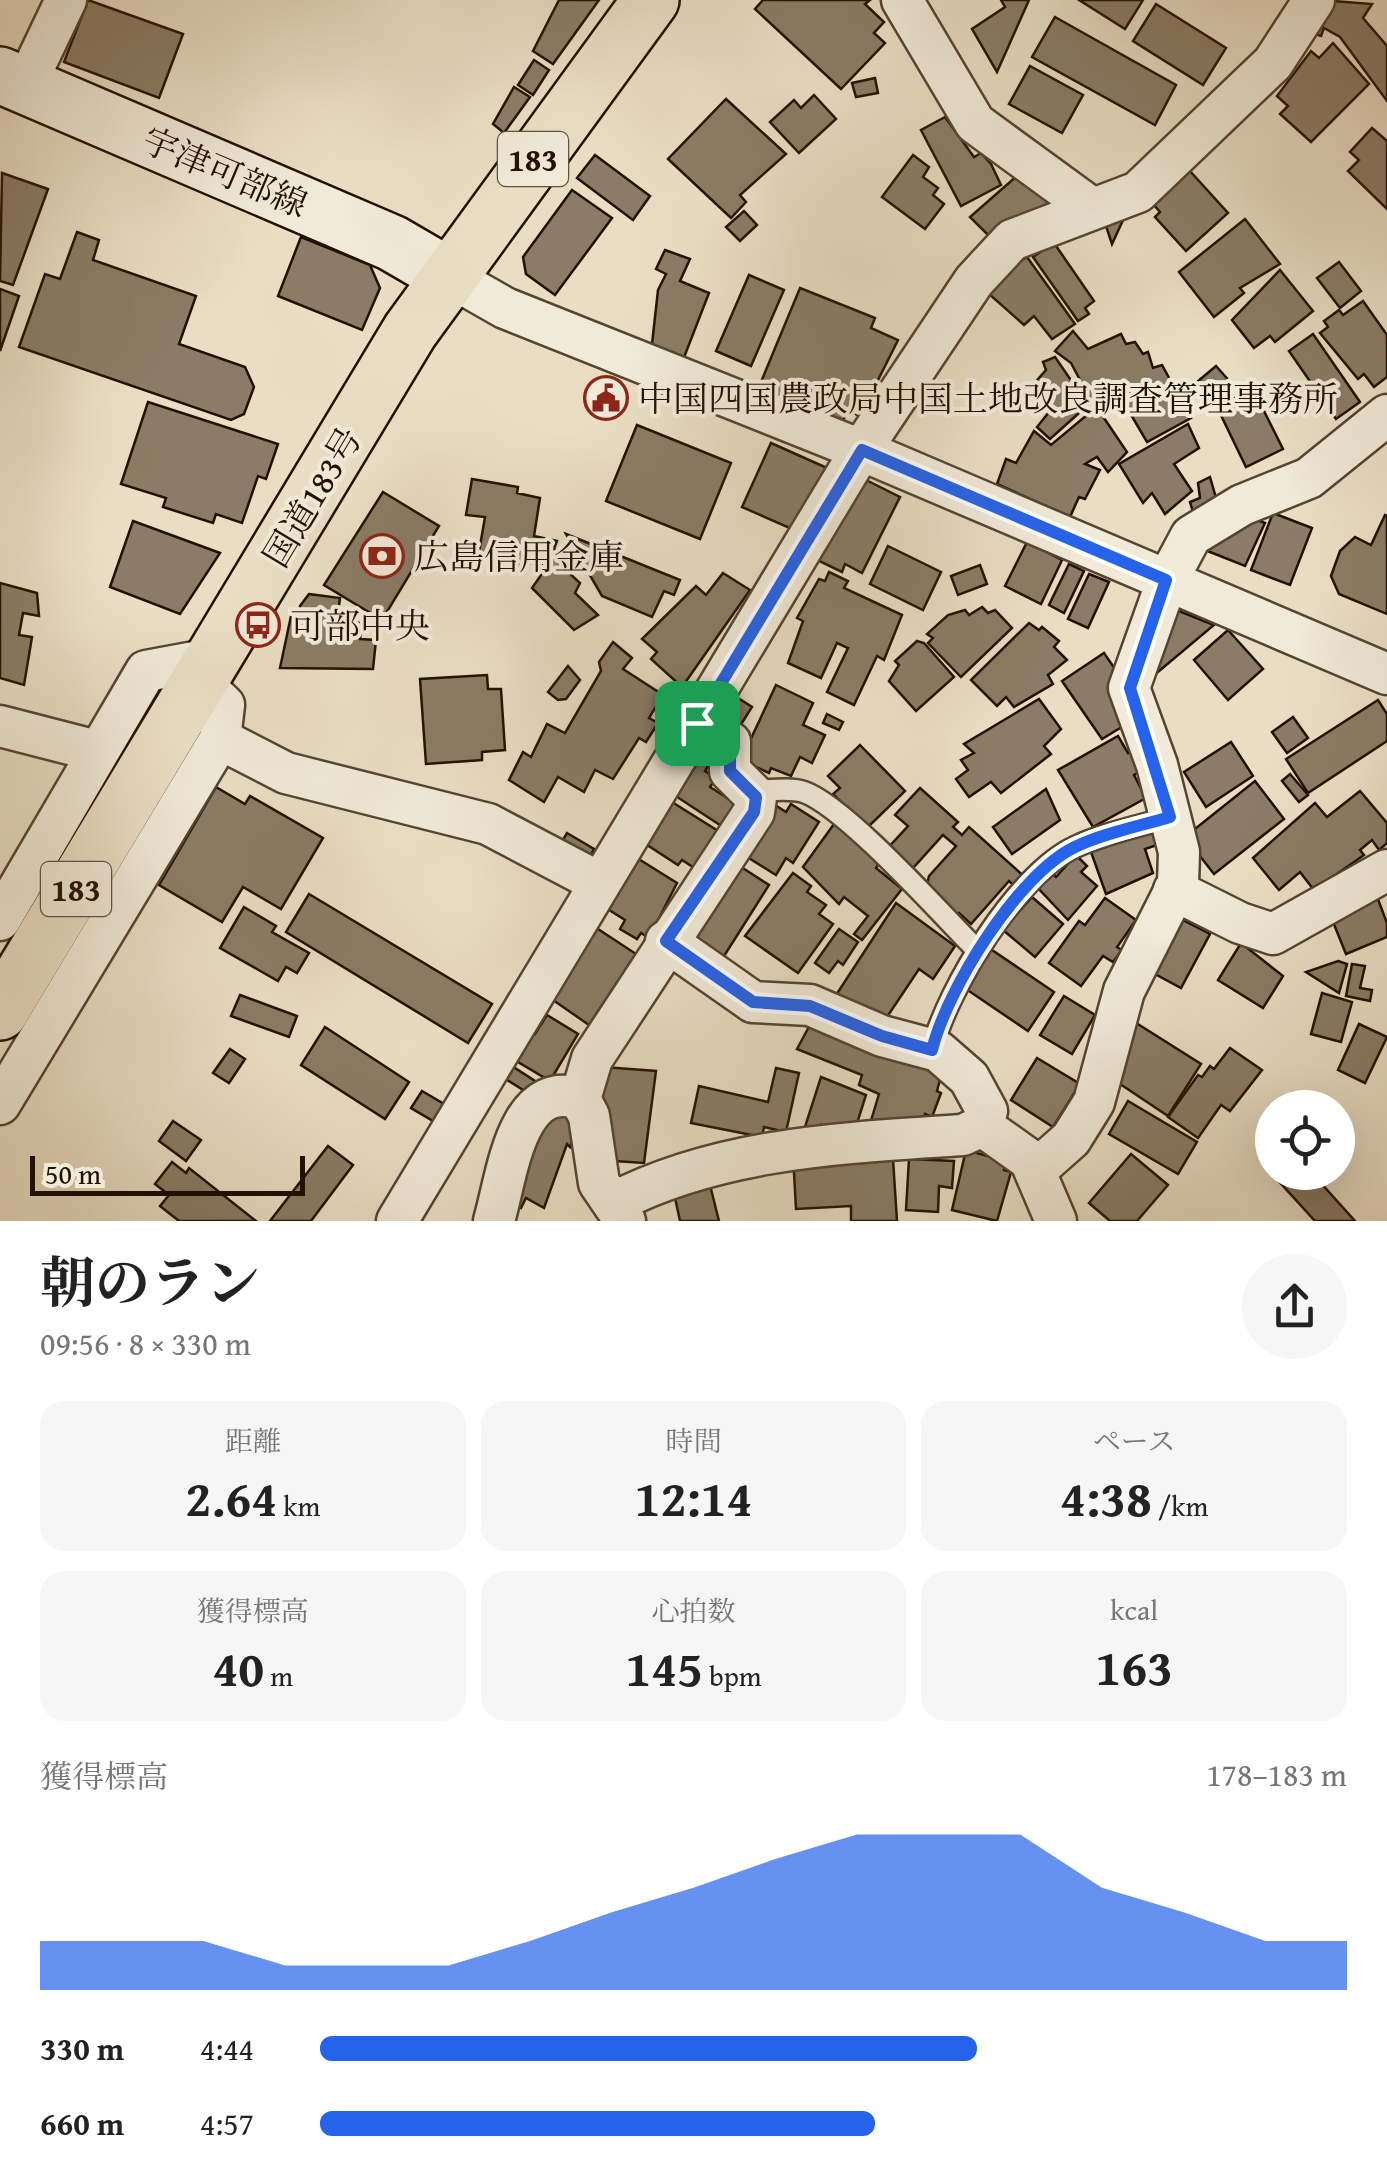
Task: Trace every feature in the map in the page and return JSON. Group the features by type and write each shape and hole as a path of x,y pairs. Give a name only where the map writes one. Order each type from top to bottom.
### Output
{"highway":[{"name":"国道183号","path":"0,1012 448,275 650,0"}],"main road":[{"name":"宇津可部線","path":"12,80 392,243 448,275"}],"street":[{"path":"12,80 66,0"},
{"path":"902,0 974,123 1090,208"},
{"path":"396,1221 862,450 974,281 1012,240 1138,192 1274,63 1314,0"},
{"path":"448,275 505,308 862,450 1387,674"},
{"path":"1035,1171 1071,1138 1094,1102 1124,991 1174,890 1179,852 1130,688 1166,580 1191,536 1242,504 1309,478 1387,415"},
{"path":"0,920 146,670 209,671 224,705 220,739 0,1104"},
{"path":"666,941 753,1002 810,1006 882,1036 932,1050 969,1078 987,1111 982,1126 964,1135 818,1145 739,1158 618,1212 600,1183 589,1116 580,1098 592,1060 666,941 754,812 756,797 730,771 730,742 697,723"},
{"path":"0,726 97,751"},
{"path":"220,739 286,773 488,824 600,883"},
{"path":"1174,890 1240,924 1273,934 1387,870"},
{"path":"494,1221 525,1117 539,1100 566,1094 580,1098"},
{"path":"982,1126 1030,1160 1056,1221"}],"lane":[{"path":"750,791 803,791 818,800 855,829 978,951"},
{"path":"932,1050 950,996 978,951 1046,867 1075,847 1170,817"}],"building":[{"path":"88,0 183,34 159,98 64,62"},
{"path":"559,0 599,0 553,64 533,51"},
{"path":"763,0 870,0 865,4 884,22 874,33 885,43 841,89 755,9"},
{"path":"1001,0 1029,0 997,72 972,29 1005,7"},
{"path":"1079,0 1143,0 1125,29"},
{"path":"1320,0 1372,4 1363,18 1387,46 1387,101 1340,37 1324,28 1321,36 1302,30"},
{"path":"1156,4 1226,48 1203,85 1133,41"},
{"path":"1055,17 1176,85 1155,125 1032,57"},
{"path":"1333,43 1369,84 1311,142 1280,114 1288,106 1277,96 1311,51 1319,58"},
{"path":"534,60 549,70 533,95 518,85"},
{"path":"1030,66 1083,95 1062,133 1009,104"},
{"path":"875,78 878,93 856,97 852,83"},
{"path":"514,87 530,97 504,133 493,124"},
{"path":"814,95 836,119 799,153 770,122 794,100 801,108"},
{"path":"726,99 786,154 740,195 746,202 731,218 668,159"},
{"path":"945,117 974,157 981,153 991,164 1001,185 961,206 921,130"},
{"path":"1372,128 1387,141 1387,209 1348,171 1359,160 1350,152"},
{"path":"595,155 650,196 633,220 577,178"},
{"path":"913,155 929,167 923,177 938,188 933,195 944,204 925,229 882,197"},
{"path":"1189,170 1228,213 1186,251 1155,217 1160,212 1147,197"},
{"path":"2,173 48,189 13,285 0,281"},
{"path":"1018,175 1039,184 1053,206 992,239 970,217"},
{"path":"572,190 612,218 555,295 526,274 523,257"},
{"path":"744,211 757,225 740,241 726,227"},
{"path":"1121,211 1123,220 1112,244 1104,220"},
{"path":"1245,219 1280,264 1240,288 1244,293 1214,317 1179,272"},
{"path":"77,232 99,240 93,260 196,296 179,344 245,367 254,387 244,414 231,420 19,347 45,274 60,279"},
{"path":"301,237 370,265 380,288 362,330 278,296"},
{"path":"1054,243 1094,301 1085,308 1089,314 1078,321 1033,257"},
{"path":"665,250 690,259 680,281 709,293 683,360 652,344 658,290 666,274 656,269"},
{"path":"1027,257 1075,324 1052,339 1034,316 1024,325 980,286"},
{"path":"1339,262 1361,291 1340,308 1317,278"},
{"path":"1280,270 1313,311 1275,342 1270,336 1254,348 1232,320"},
{"path":"749,275 784,290 751,366 716,351"},
{"path":"800,288 875,318 871,328 898,340 860,416 847,410 840,429 756,394"},
{"path":"0,289 19,296 0,351"},
{"path":"1363,301 1387,335 1387,377 1374,387 1364,374 1358,379 1320,333 1328,327 1324,321 1339,310 1343,315"},
{"path":"1073,331 1088,349 1121,334 1126,344 1135,342 1143,354 1148,352 1153,368 1162,365 1191,418 1147,442 1123,401 1097,412 1071,363 1055,351"},
{"path":"1313,334 1360,402 1336,419 1289,351"},
{"path":"1055,357 1088,405 1050,439 1037,427 1049,412 1031,387 1046,370 1043,362"},
{"path":"1216,366 1232,384 1212,400 1197,382"},
{"path":"1253,389 1283,449 1246,467 1217,407"},
{"path":"148,402 278,444 266,479 258,476 242,523 216,514 213,523 163,507 166,498 121,484"},
{"path":"1093,410 1102,415 1127,452 1108,472 1097,457 1085,464 1100,470 1085,499 1079,497 1070,517 997,484 1006,459 1016,463 1034,431 1051,445"},
{"path":"1188,424 1199,448 1174,464 1192,491 1165,514 1152,493 1143,503 1119,464"},
{"path":"637,425 731,463 700,539 606,501"},
{"path":"771,443 827,468 799,532 742,507"},
{"path":"860,477 900,497 862,573 845,564 842,572 817,560"},
{"path":"1210,477 1218,505 1195,518 1190,502 1200,498 1198,483"},
{"path":"472,479 518,487 517,493 540,498 534,536 557,541 554,549 573,567 568,572 580,583 575,593 598,615 574,630 532,588 548,565 523,562 520,573 499,571 500,558 483,561 479,552 485,517 466,515"},
{"path":"383,492 439,526 382,620 324,585"},
{"path":"1273,513 1312,528 1290,585 1251,570"},
{"path":"1243,515 1265,523 1245,566 1205,550"},
{"path":"1385,515 1387,614 1339,594 1331,576 1340,551 1355,537 1371,545"},
{"path":"133,521 220,553 180,614 110,587"},
{"path":"566,534 680,580 674,595 664,591 652,617 602,596"},
{"path":"1027,542 1062,560 1041,604 1005,586"},
{"path":"888,546 941,572 923,610 870,584"},
{"path":"1069,564 1084,571 1064,613 1049,605"},
{"path":"980,565 987,584 958,595 951,576"},
{"path":"829,572 848,581 844,588 902,615 884,660 877,656 854,705 827,692 848,648 837,643 821,678 788,663 803,621 797,618 819,579 825,581"},
{"path":"723,573 750,590 682,687 651,659 657,652 642,639 696,586 706,595"},
{"path":"1089,574 1109,582 1088,628 1068,619"},
{"path":"0,583 37,593 39,616 23,613 19,635 32,637 24,685 0,678"},
{"path":"309,594 340,598 337,620 362,623 360,639 376,640 373,669 280,668 291,616 299,617 300,606"},
{"path":"982,607 988,613 995,610 1012,628 961,677 928,643 933,638 927,634 948,615 965,610 969,615"},
{"path":"1169,607 1214,625 1140,687"},
{"path":"1029,623 1039,630 1042,627 1059,641 1054,647 1067,660 1048,675 1053,684 1014,707 1006,697 997,706 971,680"},
{"path":"1228,630 1263,669 1228,700 1194,660"},
{"path":"917,641 924,643 954,677 916,711 889,681 899,665 895,661"},
{"path":"613,642 632,658 623,669 663,695 649,718 658,723 646,742 639,738 613,779 595,770 584,792 558,777 544,802 509,780 523,752 531,757 547,724 565,733 601,671 599,662"},
{"path":"1104,653 1115,669 1125,725 1102,739 1062,681"},
{"path":"568,666 580,680 566,699 558,700 548,692"},
{"path":"487,675 488,689 501,689 505,750 482,752 482,760 426,764 420,679"},
{"path":"776,685 813,703 803,725 825,735 812,763 800,757 791,776 771,768 769,773 741,760"},
{"path":"727,691 752,707 735,734 710,718"},
{"path":"1039,699 1061,729 1044,746 1051,754 1001,793 991,782 969,797 956,779 968,770 961,760 974,753 964,744"},
{"path":"1378,700 1387,714 1387,741 1308,793 1286,759"},
{"path":"827,714 843,722 839,730 823,723"},
{"path":"1293,717 1308,738 1287,753 1272,732"},
{"path":"1118,736 1128,753 1134,750 1145,769 1134,775 1146,798 1093,827 1058,770"},
{"path":"1231,742 1253,776 1206,807 1184,772"},
{"path":"860,745 905,791 867,828 833,794 840,788 828,776"},
{"path":"692,755 708,766 705,771 716,778 710,787 741,807 726,829 668,791"},
{"path":"1290,774 1308,795 1299,802 1282,781"},
{"path":"1255,781 1284,819 1214,874 1185,837"},
{"path":"216,787 245,804 250,796 323,838 281,909 243,887 222,922 159,885"},
{"path":"920,788 958,822 953,827 962,835 969,827 1027,879 1018,889 1009,881 971,924 959,913 954,918 933,898 937,894 927,884 929,876 956,846 943,835 913,868 886,850 908,826 895,815"},
{"path":"1046,789 1060,820 1012,854 993,827"},
{"path":"1360,791 1387,823 1387,843 1379,850 1372,840 1360,850 1364,855 1314,890 1300,872 1279,890 1253,858 1315,803 1327,817"},
{"path":"664,797 726,836 702,873 682,860 678,865 638,839"},
{"path":"791,804 819,822 793,863 786,858 776,875 744,855 775,805 786,812"},
{"path":"834,824 881,861 876,868 902,889 862,940 854,934 868,916 844,897 839,904 803,867"},
{"path":"1158,828 1163,843 1145,849 1153,873 1106,894 1091,852"},
{"path":"567,833 594,849 584,868 556,852"},
{"path":"629,853 677,883 649,938 641,933 637,939 620,929 625,920 598,903"},
{"path":"1076,855 1087,866 1081,872 1097,886 1068,920 1037,887 1051,872 1056,877"},
{"path":"735,863 769,885 719,964 684,942"},
{"path":"793,873 811,886 807,892 826,905 819,914 833,924 798,973 745,936"},
{"path":"309,894 492,1004 468,1043 286,932"},
{"path":"1376,894 1387,923 1387,937 1346,954 1329,912"},
{"path":"1032,897 1063,924 1035,957 1003,930"},
{"path":"1105,898 1136,920 1117,947 1122,950 1113,962 1103,956 1081,986 1049,963 1079,921 1085,925"},
{"path":"896,903 955,946 933,979 919,969 879,1029 827,1009"},
{"path":"244,907 276,926 272,932 309,953 297,973 286,967 278,981 220,948"},
{"path":"1173,915 1210,934 1181,988 1144,968"},
{"path":"595,927 636,954 589,1025 553,1000 560,990 555,986"},
{"path":"839,929 858,942 843,965 838,961 829,973 815,963"},
{"path":"1241,943 1283,976 1263,1008 1218,980"},
{"path":"989,948 1054,992 1028,1031 963,987"},
{"path":"1338,961 1347,964 1339,993 1306,972"},
{"path":"1352,964 1365,966 1360,988 1372,990 1370,1001 1346,996"},
{"path":"1322,993 1352,1002 1341,1042 1311,1034"},
{"path":"240,995 297,1016 289,1037 231,1016"},
{"path":"1064,996 1095,1015 1072,1054 1040,1035"},
{"path":"547,1015 578,1034 550,1081 513,1059 529,1031 535,1034"},
{"path":"1133,1021 1201,1064 1168,1116 1117,1082 1124,1072 1112,1064"},
{"path":"811,1023 943,1068 937,1091 941,1093 932,1117 925,1114 918,1133 870,1124 879,1094 859,1085 862,1075 797,1049"},
{"path":"1359,1024 1387,1037 1365,1083 1338,1070"},
{"path":"325,1027 409,1082 385,1119 301,1065"},
{"path":"1230,1048 1262,1070 1230,1111 1221,1105 1198,1138 1168,1117 1198,1075 1202,1077 1210,1066 1214,1069"},
{"path":"230,1049 245,1059 229,1083 213,1073"},
{"path":"1037,1058 1080,1084 1053,1127 1011,1100"},
{"path":"504,1061 549,1090 536,1098 496,1073"},
{"path":"603,1067 656,1071 644,1163 599,1160 598,1092"},
{"path":"776,1068 799,1073 786,1132 764,1127 762,1137 691,1123 699,1086 768,1102"},
{"path":"821,1077 866,1095 853,1136 821,1125 819,1135 804,1130"},
{"path":"422,1091 444,1104 433,1121 411,1108"},
{"path":"1128,1101 1197,1142 1178,1174 1109,1134"},
{"path":"541,1109 583,1118 570,1147 567,1144 544,1208 526,1198 521,1208 508,1200"},
{"path":"173,1121 201,1140 186,1161 159,1141"},
{"path":"328,1146 353,1165 311,1221 270,1221"},
{"path":"966,1150 1006,1161 1004,1170 1011,1172 997,1221 952,1210"},
{"path":"793,1154 893,1159 897,1221 851,1221 851,1206 796,1209"},
{"path":"1131,1154 1168,1185 1137,1221 1110,1221 1089,1203"},
{"path":"909,1159 954,1161 952,1188 939,1186 938,1212 906,1210"},
{"path":"172,1162 186,1173 189,1168 256,1221 179,1221 160,1206 169,1195 155,1184"},
{"path":"710,1185 719,1221 680,1221 674,1193"},
{"path":"1287,1190 1327,1190 1355,1221 1315,1221"}],"place":[{"name":"中国四国農政局中国土地改良調査管理事務所","path":"606,398"},
{"name":"広島信用金庫","path":"382,556"},
{"name":"可部中央","path":"258,625"}],"route":[{"path":"862,450 1166,580 1130,688 1170,817 1075,847 1046,867 972,960 950,996 932,1050 882,1036 810,1006 753,1002 666,941 754,812 756,797 730,771 730,742 697,723 862,450"}]}
